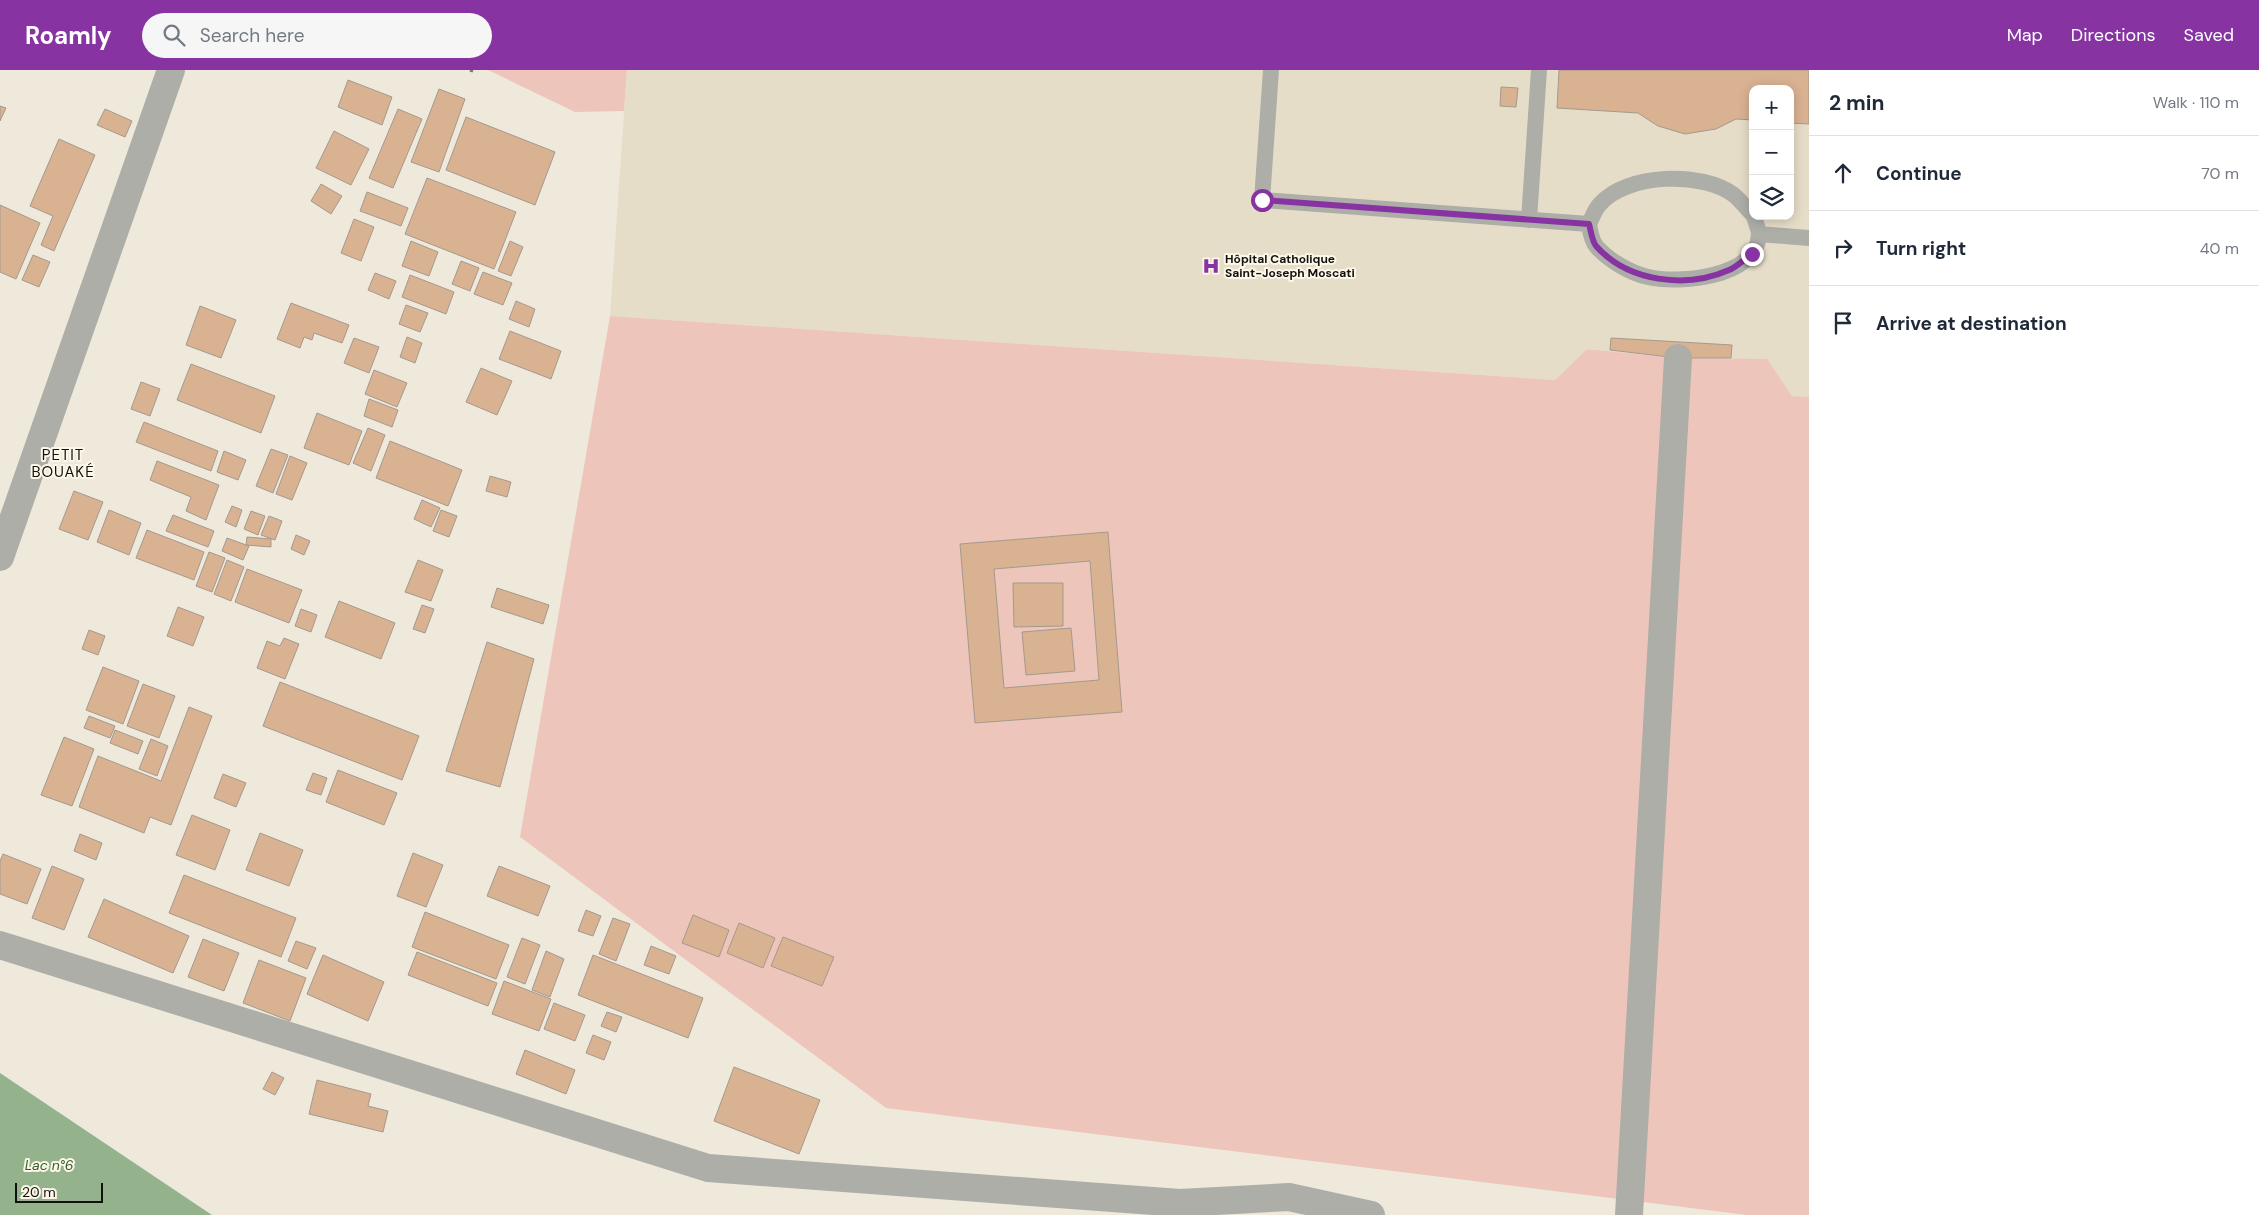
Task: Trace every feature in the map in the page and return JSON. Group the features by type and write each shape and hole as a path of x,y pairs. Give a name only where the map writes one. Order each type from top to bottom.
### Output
{"street":[{"path":"0,557 171,70"},
{"path":"1629,1215 1678,358"},
{"path":"0,944 708,1168 1180,1203 1289,1197 1371,1215"}],"lane":[{"path":"1271,70 1262,200 1589,224"},
{"path":"1529,220 1539,70"},
{"path":"1749,212 1734,195 1709,184 1681,178 1657,178 1622,188 1600,204 1589,224 1595,245 1619,265 1646,277 1678,281 1730,270 1752,254 1759,234 1754,220"},
{"path":"1759,234 1809,238"}],"shaded area":[{"path":"488,70 627,70 624,111 575,112"},
{"name":"Hôpital Catholique Saint-Joseph Moscati","path":"627,70 1809,70 1809,397 1792,396 1731,358 1678,358 1587,349 1555,380 610,316"},
{"path":"610,316 1555,380 1587,349 1678,358 1767,359 1792,396 1809,397 1809,1215 1747,1215 886,1108 520,837"}],"water":[{"name":"Lac n°6","path":"0,1073 212,1215 0,1215"}],"building":[{"path":"1559,70 1809,70 1809,124 1794,123 1794,85 1749,85 1749,120 1736,119 1716,129 1685,134 1658,126 1638,113 1557,108"},
{"path":"348,80 392,97 382,125 338,107"},
{"path":"1501,87 1518,88 1516,107 1500,106"},
{"path":"439,89 465,99 439,172 411,162"},
{"path":"0,106 6,108 0,121"},
{"path":"105,109 132,121 125,137 97,125"},
{"path":"398,109 422,119 393,188 369,178"},
{"path":"466,117 555,152 535,205 446,170"},
{"path":"334,131 369,149 351,185 316,168"},
{"path":"59,139 95,155 54,251 41,245 53,216 30,206"},
{"path":"427,178 516,212 494,269 405,234"},
{"path":"321,184 342,196 331,214 311,201"},
{"path":"367,192 408,208 401,226 360,211"},
{"path":"0,205 40,223 16,279 0,272"},
{"path":"354,219 374,227 361,261 341,253"},
{"path":"411,241 438,252 429,276 402,266"},
{"path":"510,241 523,247 511,276 498,271"},
{"path":"33,255 50,262 39,287 22,280"},
{"path":"461,261 479,268 470,291 452,284"},
{"path":"483,272 512,283 503,305 474,294"},
{"path":"375,273 396,281 389,299 368,290"},
{"path":"410,275 454,292 446,314 402,297"},
{"path":"516,301 535,309 529,327 509,319"},
{"path":"291,303 349,325 342,343 314,333 312,340 304,337 300,348 277,339"},
{"path":"406,305 428,313 420,332 399,324"},
{"path":"200,306 236,320 221,358 186,345"},
{"path":"510,331 561,351 551,379 499,359"},
{"path":"407,337 422,343 415,363 400,357"},
{"path":"354,338 379,347 369,373 344,363"},
{"path":"1611,338 1732,345 1731,358 1678,358 1610,350"},
{"path":"191,364 275,396 261,433 177,400"},
{"path":"481,368 512,381 497,415 466,402"},
{"path":"374,370 407,383 397,407 365,394"},
{"path":"141,382 160,389 150,416 131,409"},
{"path":"369,399 398,410 392,427 364,416"},
{"path":"317,413 362,431 349,465 304,448"},
{"path":"144,422 218,451 211,471 136,442"},
{"path":"368,428 385,435 371,471 353,463"},
{"path":"390,441 462,470 448,506 376,478"},
{"path":"271,449 288,455 273,493 256,486"},
{"path":"224,451 246,460 238,480 217,472"},
{"path":"290,456 307,463 292,500 276,494"},
{"path":"157,461 219,485 206,520 186,511 191,497 150,480"},
{"path":"490,476 511,482 507,497 486,491"},
{"path":"74,491 103,502 88,540 59,529"},
{"path":"422,500 440,508 431,527 414,519"},
{"path":"232,506 242,510 236,527 225,522"},
{"path":"109,510 141,523 129,555 97,542"},
{"path":"441,510 457,516 449,537 433,531"},
{"path":"251,511 265,516 258,535 244,529"},
{"path":"173,515 214,531 208,547 166,531"},
{"path":"269,516 282,521 275,540 261,535"},
{"path":"147,530 204,552 194,580 136,558"},
{"path":"1108,532 1122,712 975,723 960,544","holes":["1090,561 1099,680 1004,688 994,569"]},
{"path":"296,535 310,541 304,555 291,549"},
{"path":"247,537 271,539 271,547 246,545"},
{"path":"227,538 249,546 243,560 222,551"},
{"path":"209,552 225,558 212,592 196,586"},
{"path":"227,560 244,567 231,601 214,594"},
{"path":"418,560 443,570 431,601 405,592"},
{"path":"247,569 302,590 289,623 235,602"},
{"path":"1013,583 1063,583 1063,626 1014,627"},
{"path":"497,588 549,605 543,624 491,607"},
{"path":"339,601 395,623 381,659 325,637"},
{"path":"422,605 434,609 425,633 413,629"},
{"path":"178,607 204,617 193,646 167,636"},
{"path":"301,609 317,615 311,632 295,626"},
{"path":"1071,628 1075,671 1026,675 1022,632"},
{"path":"89,630 105,636 98,655 82,649"},
{"path":"284,638 299,644 285,679 257,668 267,641 280,646"},
{"path":"487,642 534,659 500,787 446,771"},
{"path":"103,667 139,681 123,724 86,710"},
{"path":"280,682 419,736 402,780 263,726"},
{"path":"143,684 175,696 159,738 127,726"},
{"path":"189,707 212,716 171,825 150,817 144,833 79,807 98,756 161,781"},
{"path":"89,716 115,726 110,738 84,728"},
{"path":"115,730 143,741 138,754 110,743"},
{"path":"64,737 94,749 72,806 41,795"},
{"path":"151,739 168,746 157,776 139,769"},
{"path":"338,770 397,793 384,825 326,802"},
{"path":"313,773 327,778 321,795 306,790"},
{"path":"223,774 246,783 236,807 214,798"},
{"path":"192,815 230,830 215,870 176,855"},
{"path":"260,833 303,850 289,886 246,870"},
{"path":"80,834 102,843 96,860 74,851"},
{"path":"413,853 443,865 426,907 397,896"},
{"path":"3,854 41,869 27,904 0,894 0,861"},
{"path":"52,866 84,879 64,930 32,918"},
{"path":"499,866 550,886 538,916 487,896"},
{"path":"184,875 296,918 281,957 169,913"},
{"path":"104,899 189,936 173,973 88,937"},
{"path":"586,910 601,916 593,936 578,931"},
{"path":"425,912 509,945 496,979 412,947"},
{"path":"693,915 729,930 719,957 682,943"},
{"path":"613,918 630,924 616,961 599,954"},
{"path":"739,923 775,938 763,968 727,953"},
{"path":"783,937 834,957 822,986 771,966"},
{"path":"522,938 540,945 525,984 507,977"},
{"path":"203,939 239,953 224,991 188,977"},
{"path":"296,941 316,948 307,969 288,961"},
{"path":"651,946 676,956 669,974 644,965"},
{"path":"546,951 564,959 550,997 532,990"},
{"path":"417,952 497,983 488,1006 408,975"},
{"path":"323,955 384,982 368,1021 307,994"},
{"path":"593,955 703,998 688,1038 578,995"},
{"path":"259,960 306,978 290,1021 243,1003"},
{"path":"504,981 551,999 539,1031 492,1014"},
{"path":"554,1003 585,1015 575,1041 544,1029"},
{"path":"607,1012 622,1017 616,1032 601,1026"},
{"path":"593,1035 611,1042 604,1060 586,1053"},
{"path":"525,1050 575,1070 566,1094 516,1074"},
{"path":"734,1067 820,1100 799,1154 714,1121"},
{"path":"272,1072 284,1078 275,1095 263,1089"},
{"path":"317,1080 371,1094 368,1106 388,1111 383,1132 309,1114"}],"place":[{"name":"Hôpital Catholique Saint-Joseph Moscati","path":"1211,266"}],"district":[{"name":"PETIT BOUAKÉ","path":"63,464"}],"route":[{"path":"1262,200 1589,224 1595,245 1619,265 1646,277 1678,281 1730,270 1752,254"}]}
